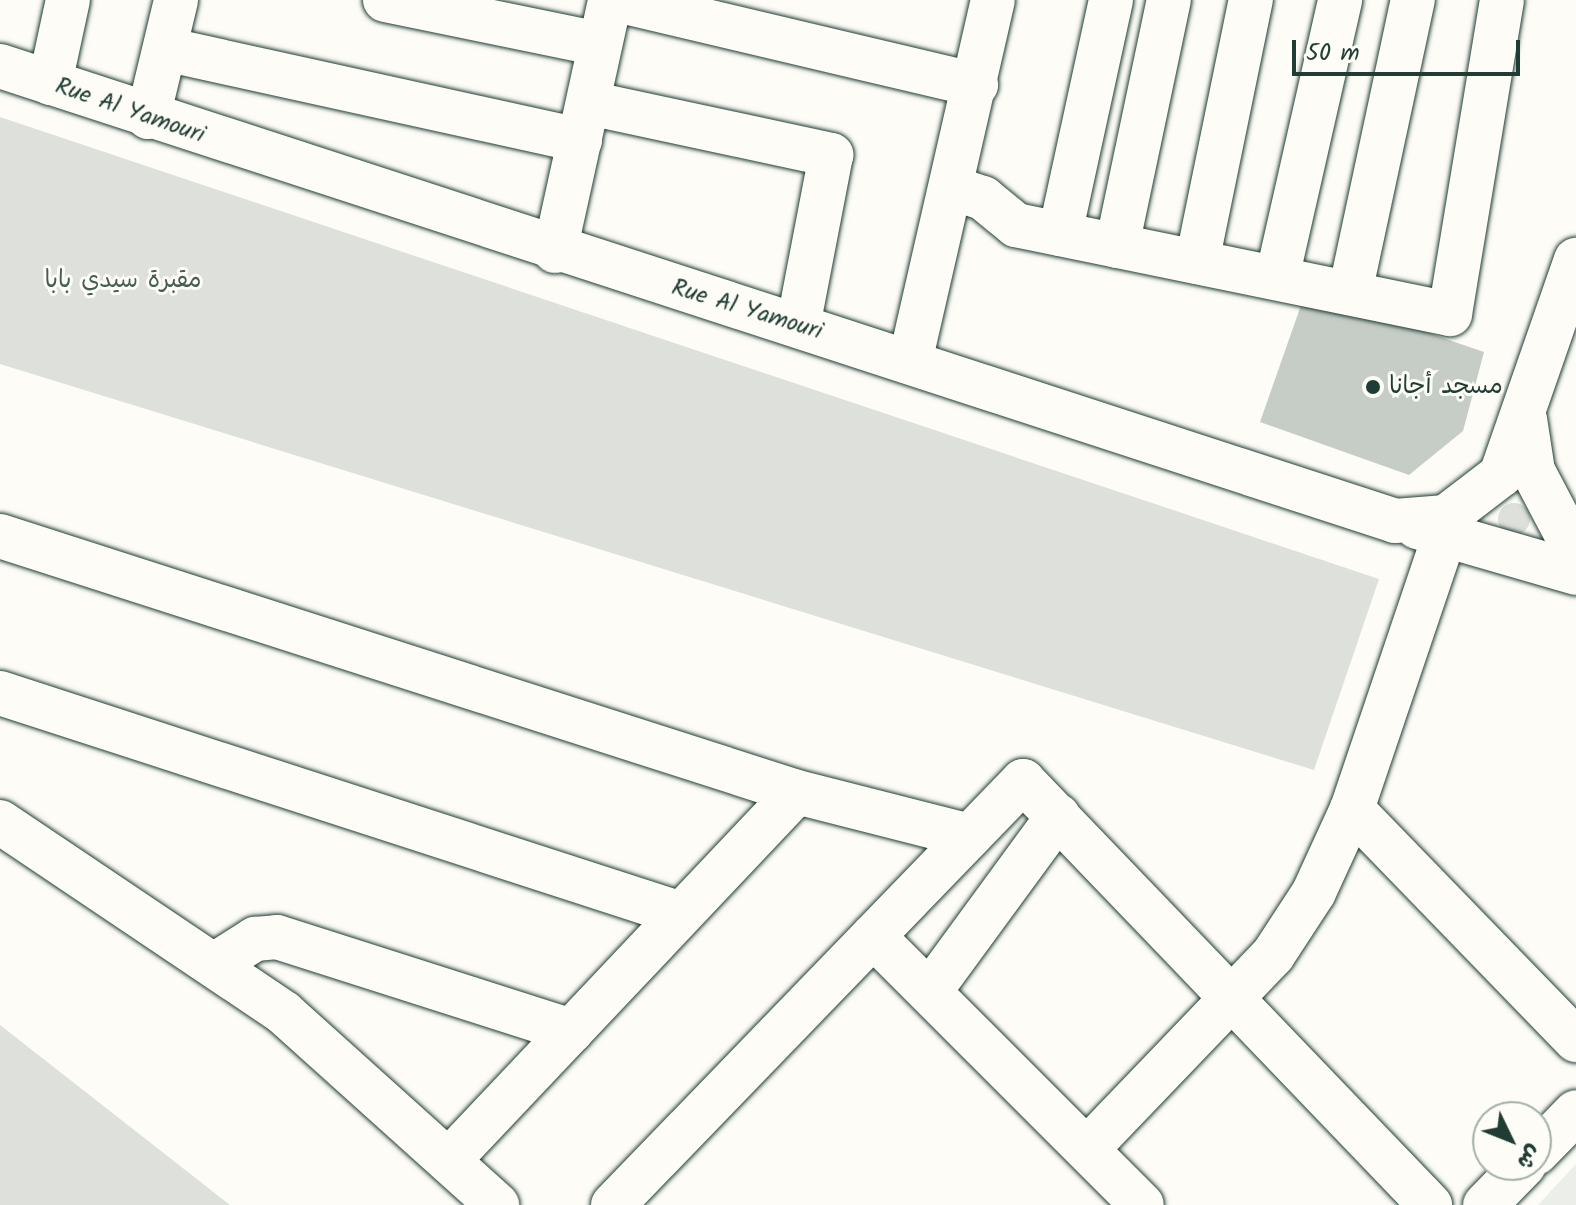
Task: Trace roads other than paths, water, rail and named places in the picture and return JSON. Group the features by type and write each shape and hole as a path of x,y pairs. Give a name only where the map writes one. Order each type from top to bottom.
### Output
{"street":[{"path":"50,83 68,0"},
{"path":"148,117 176,0"},
{"path":"385,0 600,44"},
{"path":"555,251 610,0"},
{"path":"617,0 976,85"},
{"path":"910,362 976,85 993,0"},
{"path":"1060,234 1111,0"},
{"path":"1117,246 1169,0"},
{"path":"1197,262 1251,0"},
{"path":"1277,278 1340,0"},
{"path":"1350,293 1413,0"},
{"path":"952,188 983,198 1016,225 1450,314 1502,0"},
{"path":"165,49 585,121 831,155 798,326"},
{"name":"Rue Al Yamouri","path":"0,66 555,251 798,326 1395,521 1446,517 1484,494 1521,480 1549,508"},
{"path":"1483,546 1468,523 1525,416 1576,260"},
{"path":"1483,546 1551,544 1549,508 1525,416"},
{"path":"1549,508 1576,553"},
{"path":"1395,521 1576,573"},
{"path":"0,536 797,792 969,836"},
{"path":"1087,1149 1233,1000 1314,892 1483,546"},
{"path":"0,693 681,914"},
{"path":"613,1205 1023,781 1430,1205"},
{"path":"449,1160 797,792"},
{"path":"1352,809 1576,1040"},
{"path":"930,991 1058,816"},
{"path":"0,822 284,1013 497,1205"},
{"path":"873,936 1142,1205"},
{"path":"214,965 255,939 277,937 571,1031"},
{"path":"1552,1137 1576,1112"},
{"path":"1485,1205 1508,1181"}],"place":[{"name":"مسجد أجانا","path":"1373,387"}],"park label":[{"name":"مقبرة سيدي بابا","path":"123,281"}]}
